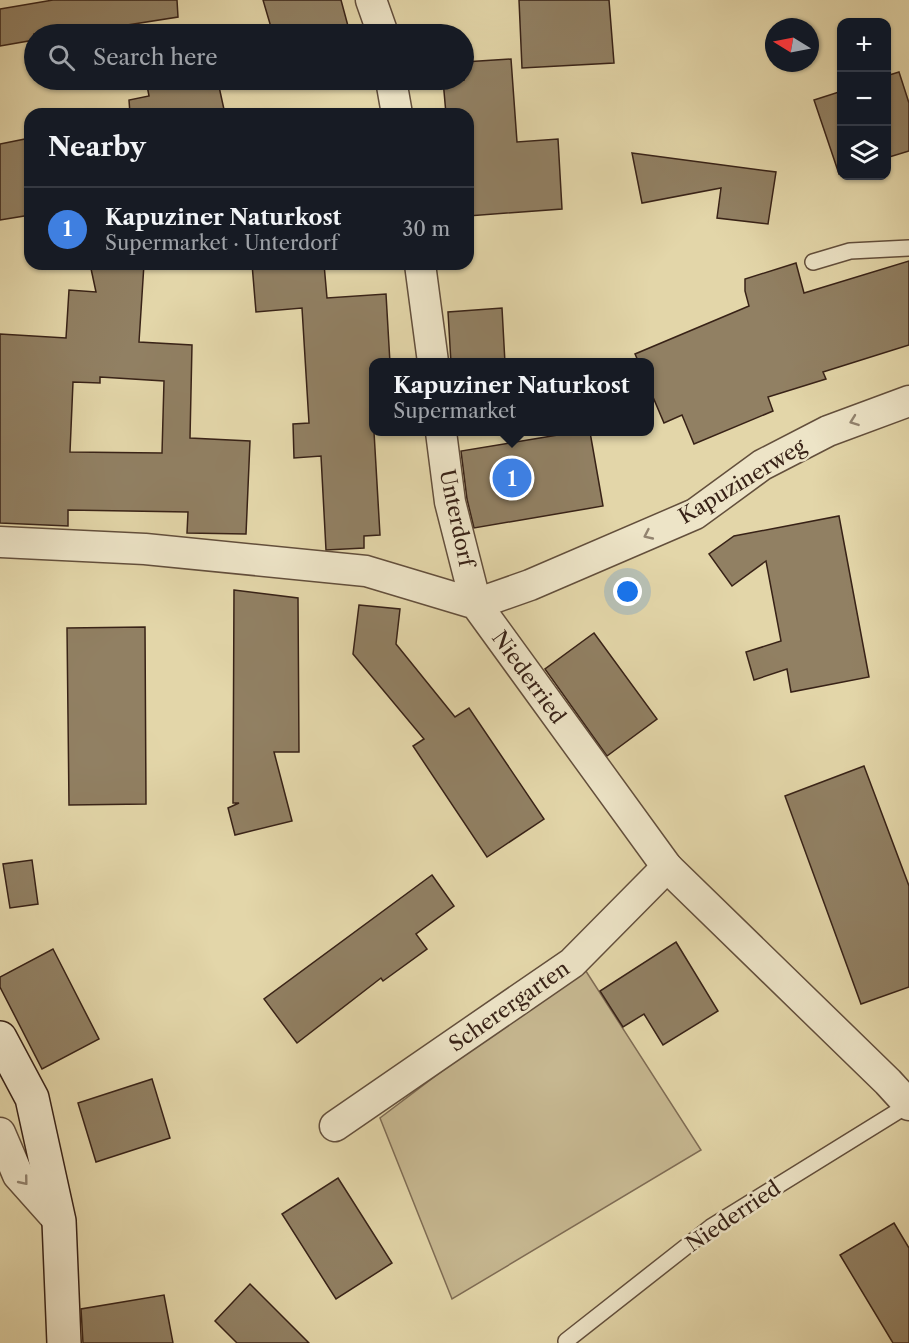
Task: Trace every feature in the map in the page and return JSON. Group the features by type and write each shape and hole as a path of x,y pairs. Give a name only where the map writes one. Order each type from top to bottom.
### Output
{"main road":[{"path":"0,1038 32,1098 59,1221 64,1343"}],"street":[{"path":"371,0 379,24"},
{"path":"393,90 397,108"},
{"path":"421,270 432,358"},
{"name":"Kapuzinerweg","path":"476,604 530,585 695,514 762,465 828,431 909,401"},
{"name":"Unterdorf","path":"442,436 450,502 476,604"},
{"path":"0,542 145,549 366,571 476,604"},
{"name":"Niederried","path":"476,604 667,867 898,1078 909,1105"},
{"name":"Scherergarten","path":"335,1126 572,963 667,867"},
{"path":"0,1133 18,1175 59,1221"}],"lane":[{"path":"813,262 850,251 909,248"},
{"name":"Niederried","path":"566,1341 711,1227 909,1105"}],"shaded area":[{"path":"582,965 701,1150 452,1299 380,1118"}],"building":[{"path":"53,0 177,0 178,17 134,24 24,24 24,42 0,46 0,9"},
{"path":"263,0 341,0 347,24 270,24"},
{"path":"519,0 609,0 614,63 522,68"},
{"path":"511,59 517,142 558,139 562,209 474,216 474,108 445,108 444,90 474,90 474,61"},
{"path":"899,72 909,103 909,151 891,156 891,126 891,74"},
{"path":"148,90 220,90 224,108 130,108 129,100 149,96"},
{"path":"837,93 837,168 814,100"},
{"path":"24,139 24,216 0,220 0,144"},
{"path":"632,153 776,172 768,224 717,218 721,188 642,203"},
{"path":"909,261 909,345 823,372 826,379 768,397 773,411 694,444 682,415 664,423 654,399 654,358 637,358 635,354 749,306 745,279 796,263 804,293"},
{"path":"91,270 144,270 139,342 192,345 190,438 250,441 246,534 187,533 188,512 68,510 68,526 0,523 0,334 66,338 69,290 96,292","holes":["100,377 164,381 162,453 70,452 73,382 100,383"]},
{"path":"252,270 325,270 327,298 386,294 390,358 369,358 369,436 374,436 380,535 364,536 364,548 326,550 321,456 294,458 293,424 309,423 302,308 256,312"},
{"path":"502,308 505,358 451,358 448,312"},
{"path":"552,436 591,436 603,506 474,528 467,499 461,451"},
{"path":"839,516 869,677 791,692 787,669 754,680 746,652 781,641 766,561 732,586 709,554 734,536"},
{"path":"234,590 298,598 299,752 274,752 292,821 235,835 228,808 239,803 233,803"},
{"path":"359,605 400,609 396,644 455,717 469,708 544,819 487,857 413,746 424,739 353,654"},
{"path":"145,627 146,804 69,805 67,628"},
{"path":"594,633 657,719 607,756 545,669"},
{"path":"864,766 909,886 909,987 861,1004 785,796"},
{"path":"32,860 38,904 10,908 3,864"},
{"path":"432,875 454,906 416,934 427,949 383,981 381,978 297,1043 264,999"},
{"path":"676,942 718,1011 663,1045 644,1014 623,1027 600,991"},
{"path":"53,949 99,1039 42,1069 0,987 0,977"},
{"path":"152,1079 170,1138 96,1162 78,1103"},
{"path":"338,1178 392,1263 336,1299 282,1214"},
{"path":"894,1223 909,1248 909,1343 893,1343 840,1255"},
{"path":"250,1284 309,1343 237,1343 215,1321"},
{"path":"164,1295 173,1343 83,1343 81,1309"}],"place":[{"name":"Kapuziner Naturkost","path":"512,478"}]}
